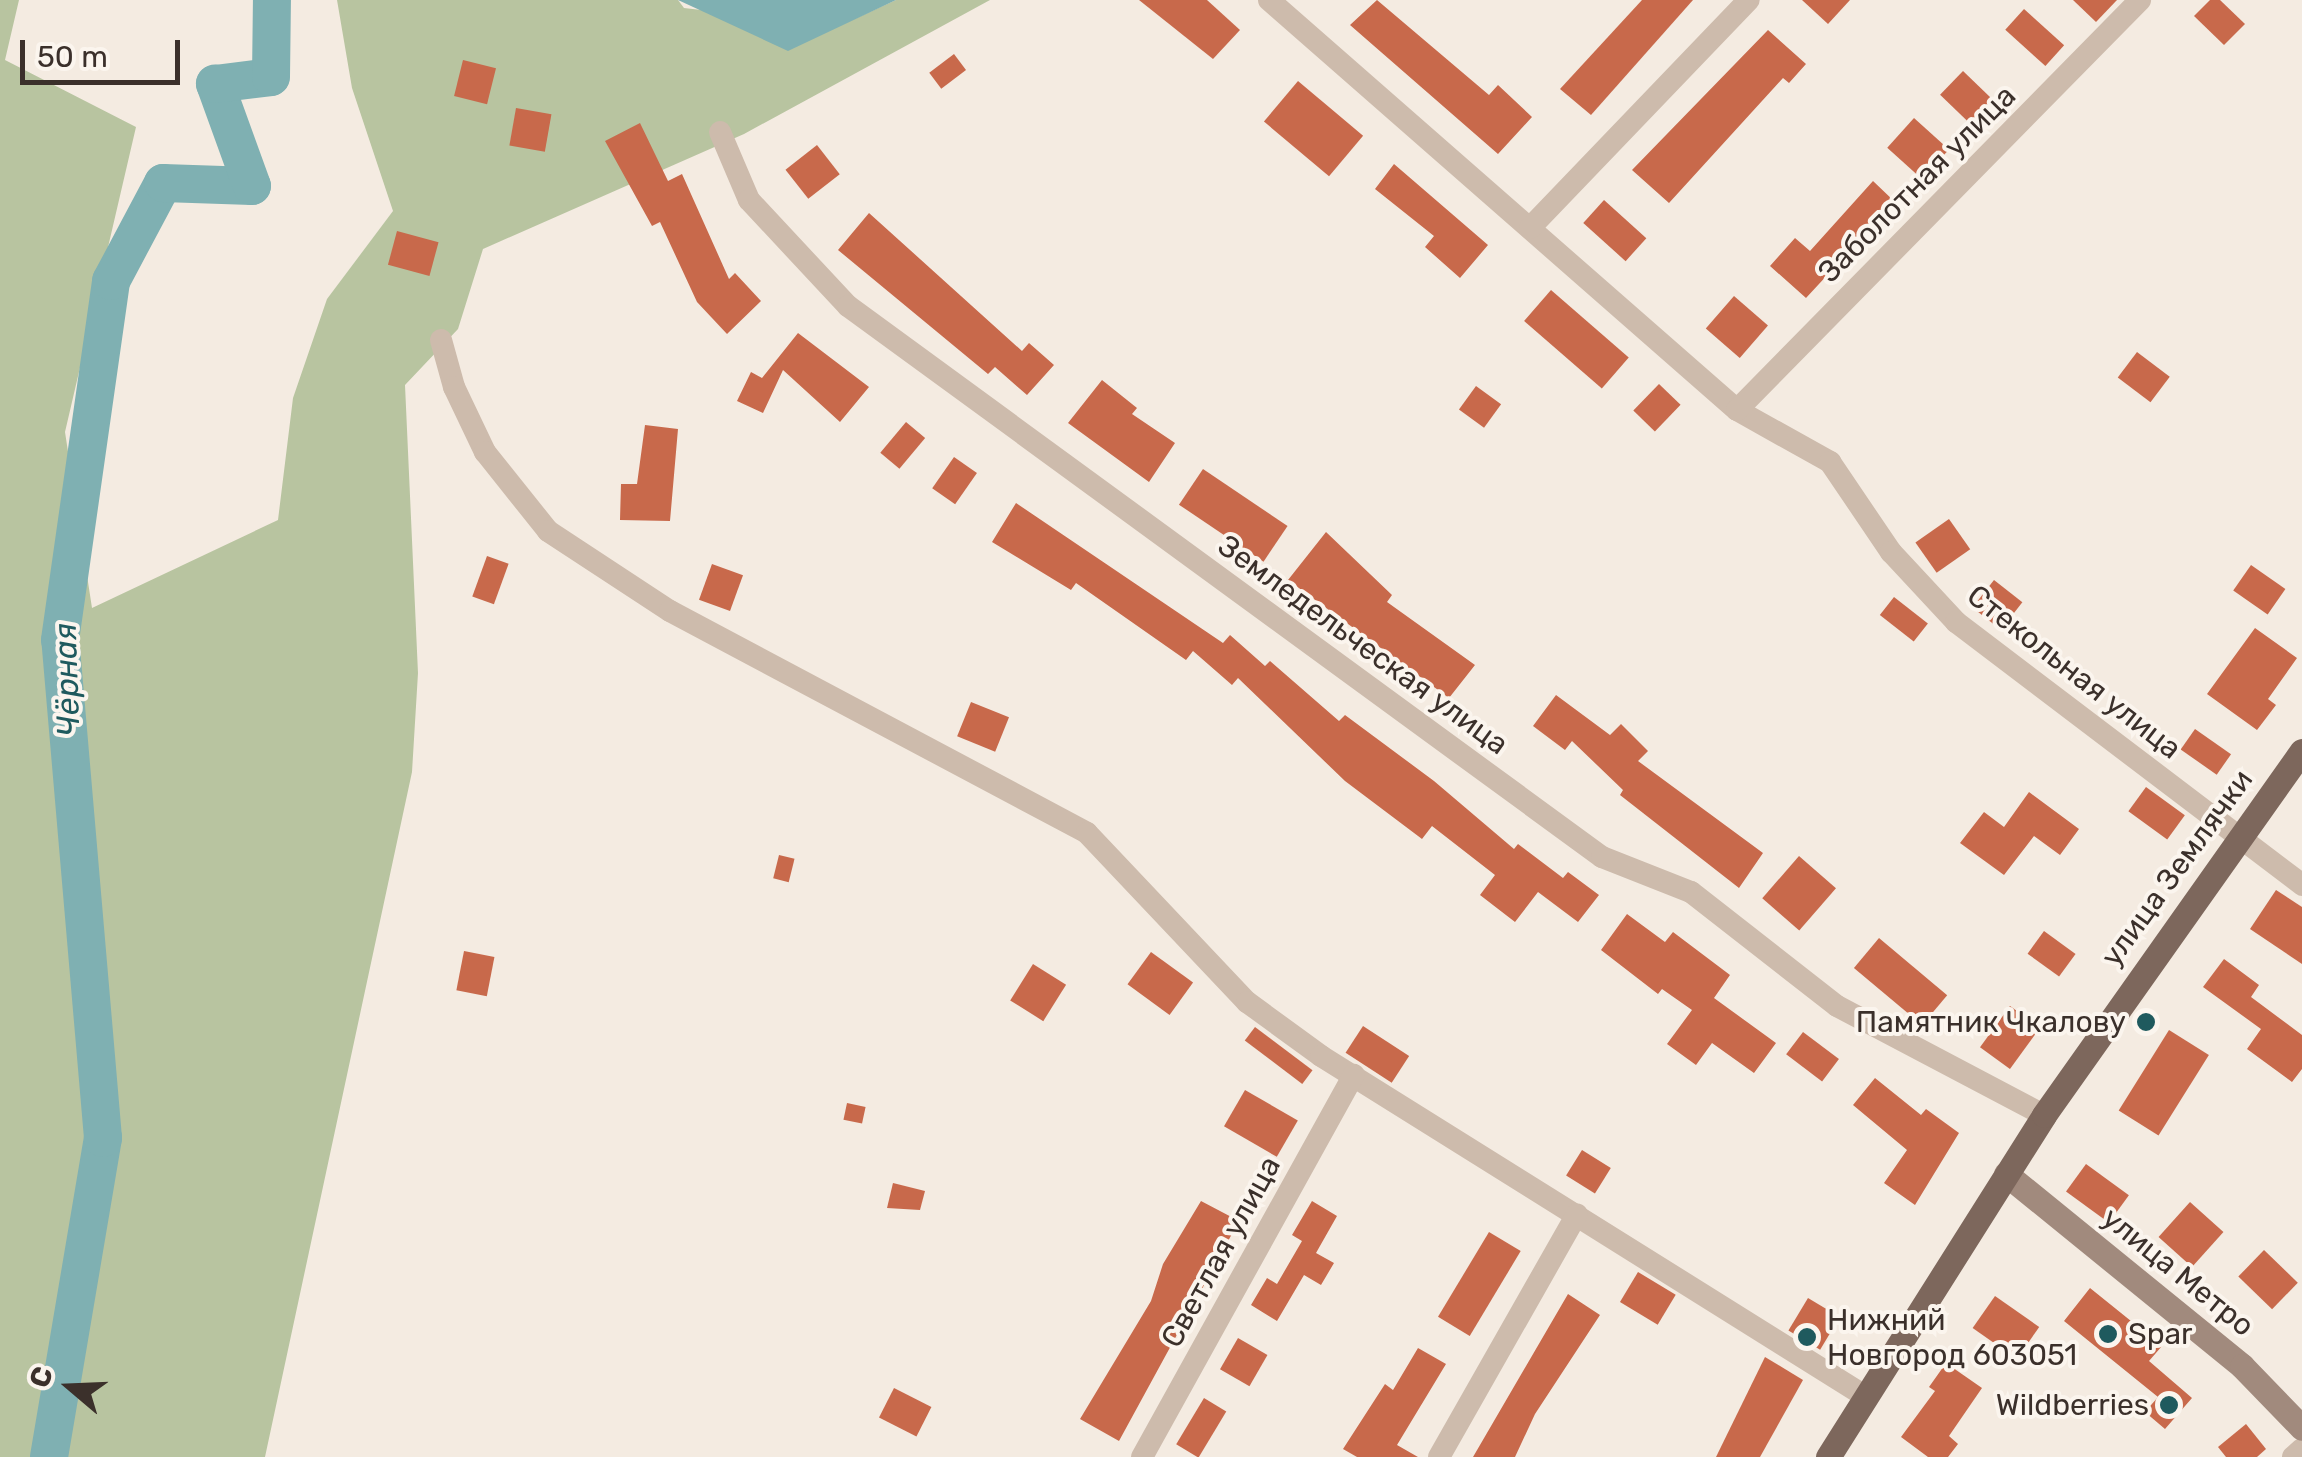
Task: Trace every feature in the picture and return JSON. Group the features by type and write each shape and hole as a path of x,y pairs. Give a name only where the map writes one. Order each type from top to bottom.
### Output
{"main road":[{"name":"улица Землячки","path":"1828,1457 2044,1116 2302,751"}],"street":[{"name":"Стекольная улица","path":"1270,0 1737,410 1830,462 1891,552 1956,622 2302,884"},
{"path":"1530,228 1749,0"},
{"name":"Заболотная улица","path":"1737,410 2140,0"},
{"name":"Земледельческая улица","path":"720,132 749,200 848,306 1602,857 1691,892 1837,1006 2044,1116"},
{"path":"441,340 454,387 485,452 548,531 670,611 1088,833 1247,1002 1354,1076 1865,1396"},
{"name":"Светлая улица","path":"1142,1457 1354,1076"},
{"name":"улица Метро","path":"2006,1174 2242,1366 2302,1428"},
{"path":"1439,1457 1577,1214"},
{"path":"2293,1457 2302,1448"}],"green space":[{"path":"0,0 19,0 5,60 136,127 65,432 92,608 278,520 293,398 327,299 393,211 352,88 337,0 678,0 684,8 839,26 896,0 990,0 744,134 483,249 458,329 405,385 418,673 412,772 265,1457 0,1457"}],"water":[{"path":"678,0 896,0 788,51"}],"building":[{"path":"1139,0 1207,0 1240,30 1213,59"},
{"path":"1377,0 1489,95 1498,85 1532,117 1498,154 1350,25"},
{"path":"1642,0 1693,0 1591,115 1560,89"},
{"path":"1802,0 1850,0 1828,24"},
{"path":"2073,0 2117,0 2096,22"},
{"path":"2210,0 2220,0 2245,24 2224,45 2194,16"},
{"path":"2024,9 2064,45 2045,66 2005,30"},
{"path":"1768,30 1806,64 1789,83 1783,78 1669,203 1632,170"},
{"path":"954,54 966,70 941,89 929,73"},
{"path":"463,60 496,68 487,104 454,96"},
{"path":"1963,71 2001,108 1978,132 1940,95"},
{"path":"1298,81 1363,136 1329,176 1264,122"},
{"path":"516,108 551,114 545,152 509,145"},
{"path":"1914,118 1949,149 1922,179 1887,148"},
{"path":"640,123 668,181 682,174 729,279 735,273 761,301 727,334 697,302 660,222 652,226 605,141"},
{"path":"817,145 840,174 808,199 785,170"},
{"path":"1394,164 1488,245 1460,278 1425,247 1434,236 1375,189"},
{"path":"1873,181 1895,202 1806,298 1770,266 1795,238 1810,251"},
{"path":"1604,200 1646,238 1626,261 1583,223"},
{"path":"869,213 1022,351 1029,343 1054,365 1027,395 995,367 988,374 838,250"},
{"path":"397,231 439,242 429,276 388,265"},
{"path":"1551,290 1629,358 1602,389 1524,321"},
{"path":"1734,296 1768,326 1740,358 1706,328"},
{"path":"798,333 869,387 840,422 783,370 763,413 737,401 751,372 762,378"},
{"path":"2137,352 2170,377 2150,402 2118,378"},
{"path":"1102,380 1137,408 1132,414 1175,443 1149,482 1068,423"},
{"path":"1659,384 1681,405 1655,431 1633,411"},
{"path":"1476,386 1501,404 1484,428 1459,409"},
{"path":"906,422 925,438 899,469 880,453"},
{"path":"645,425 678,429 670,521 620,520 621,484 637,484"},
{"path":"954,457 977,473 955,504 932,488"},
{"path":"1203,469 1288,526 1264,562 1179,505"},
{"path":"1016,503 1223,643 1230,635 1265,666 1270,661 1339,721 1345,715 1434,781 1514,849 1518,844 1563,878 1568,872 1599,895 1578,922 1538,892 1515,922 1480,895 1495,875 1432,826 1422,839 1345,781 1238,678 1232,685 1193,651 1186,660 1076,583 1071,590 992,542"},
{"path":"1949,519 1970,549 1937,573 1915,543"},
{"path":"1326,532 1392,595 1387,602 1475,665 1449,698 1288,580"},
{"path":"487,556 509,564 494,604 472,596"},
{"path":"712,564 743,575 730,611 699,600"},
{"path":"2251,565 2285,589 2268,614 2233,590"},
{"path":"1994,580 2022,602 2001,630 1972,608"},
{"path":"1894,597 1928,623 1914,642 1880,615"},
{"path":"2255,628 2297,658 2268,699 2276,705 2257,730 2207,694"},
{"path":"1556,695 1610,735 1621,724 1648,751 1638,761 1763,853 1739,888 1620,795 1623,790 1572,741 1565,750 1533,726"},
{"path":"971,702 1009,717 995,752 957,736"},
{"path":"2195,729 2231,754 2217,775 2181,749"},
{"path":"2146,787 2185,815 2167,839 2128,811"},
{"path":"2029,792 2079,829 2060,855 2034,836 2004,875 1960,843 1984,812 2004,827"},
{"path":"779,855 795,859 789,882 773,878"},
{"path":"1799,856 1836,888 1799,930 1762,898"},
{"path":"2276,890 2302,907 2302,964 2250,929"},
{"path":"1627,914 1665,942 1673,932 1730,975 1714,998 1776,1043 1754,1073 1712,1043 1696,1065 1667,1044 1692,1010 1662,989 1658,994 1601,950"},
{"path":"2044,931 2076,954 2059,977 2028,954"},
{"path":"1879,938 1947,995 1922,1025 1854,968"},
{"path":"464,951 494,957 487,996 456,990"},
{"path":"1151,952 1193,983 1170,1015 1127,984"},
{"path":"2224,959 2259,985 2251,997 2302,1035 2302,1069 2292,1082 2247,1049 2261,1029 2203,987"},
{"path":"1033,964 1066,985 1043,1021 1010,1000"},
{"path":"2010,1006 2040,1028 2010,1069 1980,1047"},
{"path":"1363,1026 1409,1056 1392,1083 1346,1053"},
{"path":"1255,1027 1313,1070 1302,1084 1245,1041"},
{"path":"2169,1030 2209,1055 2159,1135 2119,1111"},
{"path":"1803,1032 1839,1059 1822,1081 1786,1054"},
{"path":"1875,1078 1921,1115 1926,1109 1959,1133 1915,1205 1884,1183 1907,1150 1853,1105"},
{"path":"1245,1090 1298,1120 1277,1157 1224,1126"},
{"path":"847,1103 866,1107 862,1124 843,1120"},
{"path":"1582,1150 1611,1168 1595,1193 1566,1175"},
{"path":"2086,1164 2129,1195 2109,1223 2066,1192"},
{"path":"893,1183 925,1191 920,1210 887,1208"},
{"path":"1201,1201 1239,1221 1119,1441 1080,1419 1151,1301 1163,1264"},
{"path":"1312,1201 1337,1216 1316,1253 1334,1263 1321,1285 1304,1275 1277,1321 1251,1305 1267,1278 1277,1284 1302,1241 1292,1235"},
{"path":"2190,1202 2223,1232 2192,1267 2159,1237"},
{"path":"1489,1232 1521,1251 1470,1336 1438,1317"},
{"path":"2264,1250 2298,1283 2272,1309 2238,1277"},
{"path":"1638,1272 1676,1295 1658,1325 1620,1302"},
{"path":"2090,1288 2162,1346 2149,1361 2192,1398 2165,1429 2145,1412 2158,1397 2064,1321"},
{"path":"1568,1294 1600,1315 1535,1414 1515,1457 1473,1457"},
{"path":"1995,1296 2039,1327 2017,1359 1973,1328"},
{"path":"1808,1298 1840,1317 1820,1350 1788,1331"},
{"path":"1238,1338 1267,1355 1249,1386 1220,1369"},
{"path":"1418,1348 1446,1364 1397,1445 1418,1457 1357,1457 1343,1449 1385,1384 1393,1390"},
{"path":"1765,1357 1803,1380 1760,1457 1716,1457"},
{"path":"1946,1363 1982,1388 1949,1436 1958,1444 1948,1457 1928,1457 1901,1437 1935,1391 1929,1387"},
{"path":"894,1388 931,1407 916,1436 879,1417"},
{"path":"1204,1398 1226,1411 1199,1457 1176,1444"},
{"path":"2246,1424 2266,1449 2257,1457 2226,1457 2218,1447"}],"waterway":[{"name":"Чёрная","path":"49,1457 103,1138 60,640 111,281 163,183 252,186 215,84 271,77 272,0"}],"place":[{"name":"Памятник Чкалову","path":"2146,1022"},
{"name":"Spar","path":"2108,1334"},
{"name":"Нижний Новгород 603051","path":"1807,1337"},
{"name":"Wildberries","path":"2169,1405"}]}
